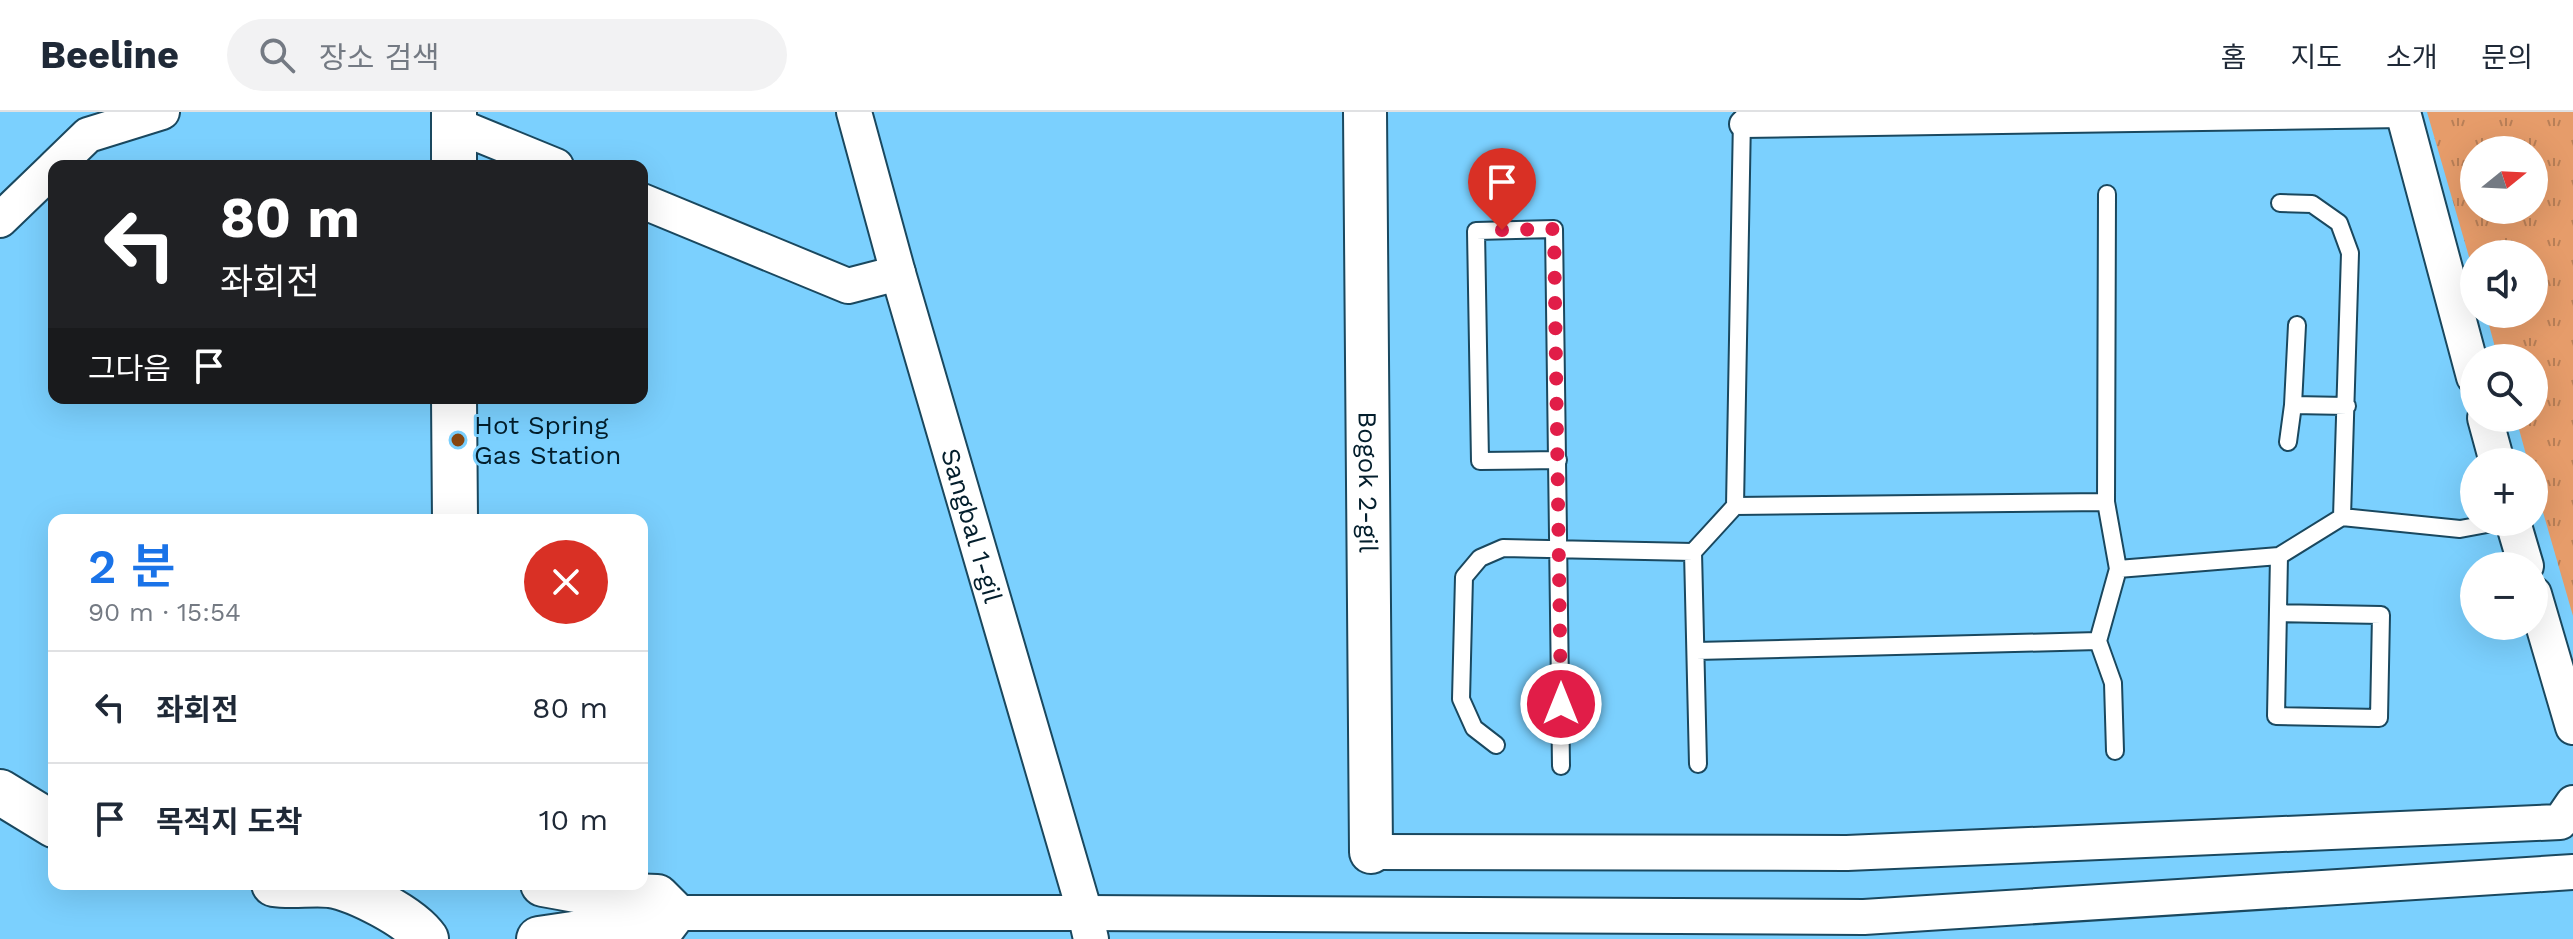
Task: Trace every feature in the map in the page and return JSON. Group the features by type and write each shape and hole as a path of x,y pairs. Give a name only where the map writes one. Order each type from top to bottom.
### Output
{"main road":[{"path":"454,404 455,514"},
{"path":"0,792 48,821"},
{"path":"345,890 396,914 427,938"},
{"path":"418,890 417,918 427,938"},
{"path":"512,939 520,928 525,910 521,890"},
{"path":"539,939 607,929 661,929 673,913 657,897 604,895 576,890"}],"street":[{"path":"62,160 88,135 162,112"},
{"name":"Sangbal 1-gil","path":"854,112 1088,926"},
{"name":"Bogok 2-gil","path":"1365,112 1371,852"},
{"path":"1742,118 2403,113 2465,344"},
{"path":"453,125 541,160"},
{"path":"0,220 48,174"},
{"path":"648,203 848,286 898,273"},
{"path":"2547,640 2573,727"},
{"path":"1371,852 1863,852 2560,822 2573,803"},
{"path":"673,913 1088,926 1864,917 2573,872"}],"lane":[{"path":"1698,764 1693,552 1735,506 1742,118"},
{"path":"2107,194 2106,502 2118,569 2098,641 2113,683 2115,751"},
{"path":"2280,203 2312,204 2339,223 2350,253 2342,517"},
{"path":"1558,460 1480,461 1476,231 1554,229 1558,460 1561,766"},
{"path":"2288,442 2297,325"},
{"path":"2293,405 2347,406"},
{"path":"1735,506 2106,502"},
{"path":"2118,569 2279,556 2342,517 2460,529"},
{"path":"1496,745 1474,728 1461,699 1464,577 1480,558 1503,548 1693,552"},
{"path":"2279,556 2276,716 2379,718 2381,615 2279,613"},
{"path":"1696,651 2098,641"}],"green space":[{"path":"2427,112 2573,112 2573,616 2548,529 2548,448 2524,448 2520,432 2548,432 2548,344 2494,344 2490,328 2548,328 2548,240 2464,240"}],"place":[{"name":"Hot Spring Gas Station","path":"458,440"}],"route":[{"path":"1502,230 1554,229 1561,704"}]}
